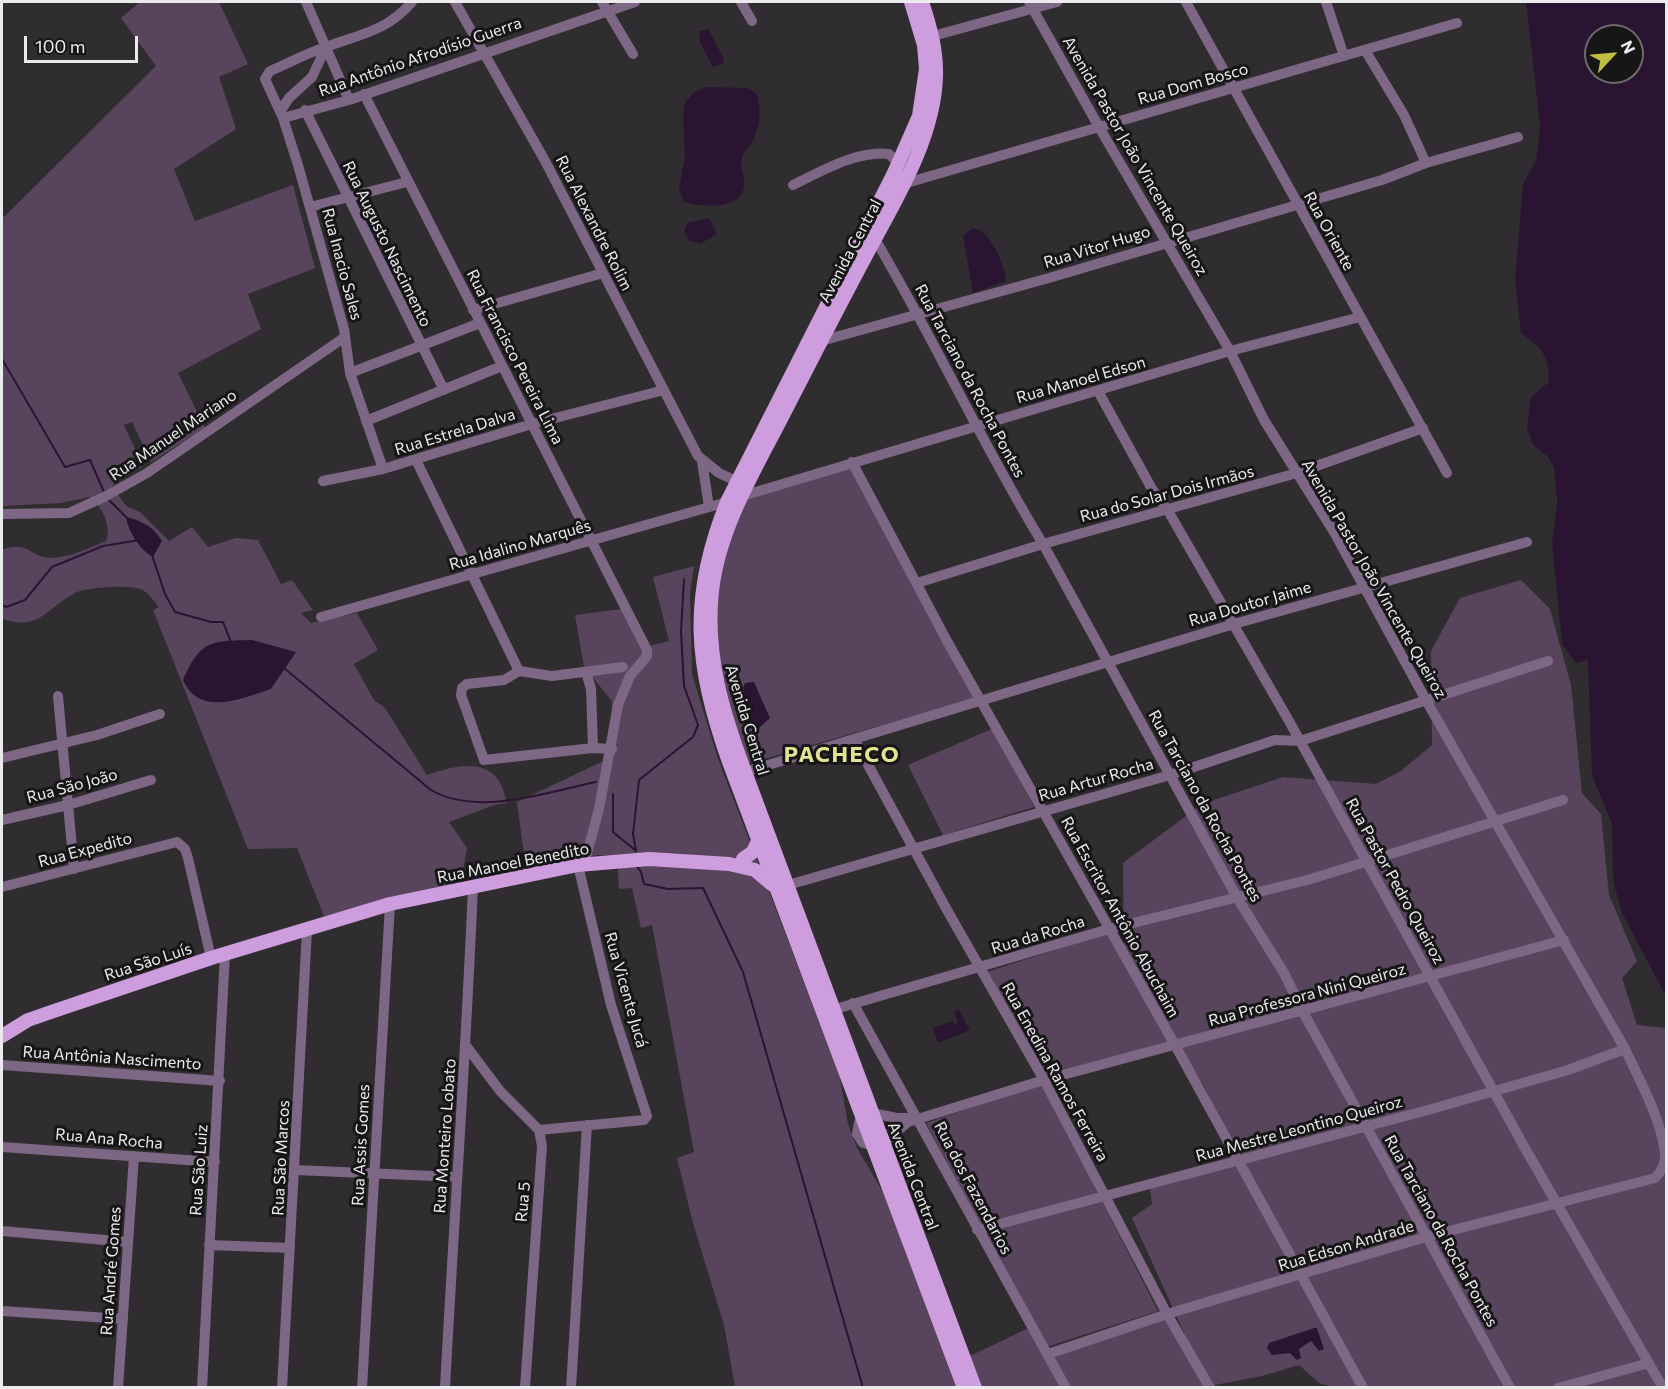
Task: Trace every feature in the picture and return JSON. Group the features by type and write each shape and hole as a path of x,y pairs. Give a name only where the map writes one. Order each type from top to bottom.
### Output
{"main road":[{"name":"Avenida Central","path":"869,1118 866,1099 832,1010 719,733 706,690 701,653 702,583 713,536 736,481 899,164 919,116 926,85 924,45 911,2"},
{"name":"Avenida Central","path":"765,848 745,772 713,669 710,620 712,589 720,550 742,496 903,184 927,128 935,92 936,64 933,36 922,2"},
{"path":"736,862 765,848"},
{"name":"Rua Manoel Benedito","path":"307,930 390,904 581,865 649,859 736,862 782,886"},
{"name":"Avenida Central","path":"782,886 844,1071 869,1118 964,1388"},
{"name":"Rua São Luís","path":"3,1034 51,1012 212,958 307,930"},
{"path":"878,1143 892,1181"},
{"name":"Avenida Central","path":"892,1181 975,1388"}],"street":[{"path":"306,2 349,100"},
{"path":"281,115 289,98 312,77 326,47 388,25 399,17 412,2"},
{"name":"Rua Alexandre Rolim","path":"455,2 544,159 702,461 710,507"},
{"name":"Rua Antônio Afrodísio Guerra","path":"281,115 349,100 605,6 635,2"},
{"path":"741,2 752,21"},
{"path":"933,36 1031,5 1057,2"},
{"name":"Rua Oriente","path":"1186,2 1447,473"},
{"path":"1326,2 1344,56"},
{"name":"Avenida Pastor João Vincente Queiroz","path":"1031,5 1099,128 1230,351 1264,420 1334,532 1495,823 1625,1049 1641,1083 1665,1154 1662,1171 1655,1178"},
{"path":"605,6 633,54"},
{"name":"Rua Dom Bosco","path":"903,184 1457,23"},
{"name":"Rua Inacio Sales","path":"326,47 270,71 266,79 281,115 310,207 345,337 351,373 383,469"},
{"path":"1365,50 1404,115 1426,163"},
{"name":"Rua Francisco Pereira Lima","path":"364,94 640,634 647,656 630,676 618,705 612,749"},
{"name":"Rua Augusto Nascimento","path":"305,110 444,390"},
{"name":"Rua Vitor Hugo","path":"821,340 1049,278 1382,180 1426,163 1518,137"},
{"path":"793,185 835,166 881,153 889,154 899,164"},
{"path":"310,207 407,182"},
{"name":"Rua Tarciano da Rocha Pontes","path":"875,239 918,312 975,426 1238,899 1284,973 1303,1012 1510,1388"},
{"path":"473,310 603,273"},
{"name":"Rua Manoel Edson","path":"742,496 1230,351 1360,317"},
{"path":"351,373 480,323"},
{"name":"Rua Manuel Mariano","path":"2,514 69,513 106,496 147,473 345,337"},
{"path":"366,422 502,366"},
{"name":"Rua Estrela Dalva","path":"323,481 383,469 532,424 664,390"},
{"name":"Rua Pastor Pedro Queiroz","path":"1098,391 1152,489 1167,510 1234,624 1663,1388"},
{"name":"Rua do Solar Dois Irmãos","path":"917,583 1042,544 1297,473 1423,428"},
{"path":"416,460 519,671"},
{"path":"702,461 736,481"},
{"name":"Rua Escritor Antônio Abuchaim","path":"852,462 947,641 1175,1045 1363,1388"},
{"name":"Rua Idalino Marquês","path":"321,617 727,502"},
{"name":"Rua Doutor Jaime","path":"745,772 1234,624 1527,542"},
{"name":"Rua Artur Rocha","path":"782,886 1170,775 1275,740 1300,741 1427,702 1548,661"},
{"path":"581,865 612,749 593,748 484,760 461,695 462,688 467,684 504,680 519,671 552,676 623,667"},
{"path":"586,672 591,689 593,748"},
{"path":"58,696 74,868"},
{"path":"2,759 160,714"},
{"name":"Rua Enedina Ramos Ferreira","path":"854,740 1044,1080 1167,1314 1210,1388"},
{"name":"Rua São João","path":"2,820 68,805 151,780"},
{"name":"Rua da Rocha","path":"832,1010 1109,929 1238,899 1495,823 1563,800"},
{"name":"Rua Expedito","path":"2,887 177,842 185,849 188,858 212,958"},
{"name":"Rua Vicente Jucá","path":"581,865 611,1005 647,1116 644,1120 587,1125"},
{"name":"Rua Monteiro Lobato","path":"445,1388 456,1177 467,1047 473,886"},
{"name":"Rua Assis Gomes","path":"362,1388 390,904"},
{"name":"Rua São Marcos","path":"282,1388 296,1170 307,930"},
{"name":"Rua Professora Nini Queiroz","path":"919,1118 1044,1080 1564,940"},
{"name":"Rua São Luiz","path":"202,1388 225,954"},
{"name":"Rua dos Fazendarios","path":"853,1003 919,1118 977,1230 1066,1388"},
{"path":"467,1047 500,1091 538,1130 587,1125 571,1388"},
{"name":"Rua Mestre Leontino Queiroz","path":"977,1230 1238,1162 1568,1070 1625,1049"},
{"name":"Rua Antônia Nascimento","path":"2,1065 220,1081"},
{"path":"869,1118 919,1118"},
{"path":"869,1118 892,1127 878,1143"},
{"path":"878,1143 904,1123 919,1118"},
{"name":"Rua 5","path":"525,1388 543,1157 538,1130"},
{"name":"Rua Ana Rocha","path":"2,1147 215,1162"},
{"name":"Rua André Gomes","path":"118,1388 134,1156"},
{"path":"296,1170 456,1177"},
{"name":"Rua Edson Andrade","path":"1048,1353 1167,1314 1426,1237 1655,1178"},
{"path":"2,1231 128,1242"},
{"path":"209,1245 290,1248"},
{"path":"2,1311 123,1319"},
{"path":"1558,1388 1649,1363"}],"shaded area":[{"path":"140,2 219,2 248,64 219,77 236,129 174,169 195,221 293,185 315,268 248,294 261,329 178,373 205,428 151,462 132,422 124,425 143,466 112,486 126,506 140,512 169,541 192,527 208,547 236,538 258,540 281,584 292,580 313,610 301,613 311,623 357,613 378,650 354,664 374,700 385,708 427,775 455,767 475,766 492,773 503,789 507,803 494,805 449,822 467,848 461,882 324,916 297,848 248,849 153,610 159,607 143,590 129,587 89,589 75,593 34,620 15,622 2,619 2,550 18,547 43,557 65,556 106,541 108,529 102,511 89,497 61,503 2,506 2,214 4,217 156,66 121,18"},
{"path":"1526,2 1666,2 1666,996 1622,913 1613,880 1612,824 1592,775 1588,660 1576,663 1562,644 1552,543 1557,502 1554,468 1548,457 1533,445 1527,428 1531,397 1549,382 1546,358 1521,333 1515,280 1523,184 1536,161 1540,126"},
{"path":"708,29 724,59 723,64 713,67 699,40 700,31"},
{"path":"706,87 747,88 757,94 759,118 757,130 742,158 741,165 744,186 736,200 728,204 709,206 684,202 679,189 685,156 683,116 685,103 694,92"},
{"path":"709,218 717,234 700,244 690,241 684,232 687,223"},
{"path":"973,228 986,235 996,250 1006,281 973,293 963,236"},
{"path":"851,466 980,697 750,763 744,757 730,709 717,637 717,588 726,547 746,498"},
{"path":"126,517 147,525 159,536 162,541 153,557 135,540"},
{"path":"694,566 690,593 692,674 718,759 839,1073 848,1124 857,1148 884,1194 956,1387 735,1387 724,1325 693,1223 677,1158 694,1152 652,925 641,928 632,888 619,889 617,856 597,855 526,870 517,802 612,757 610,744 612,701 584,667 575,615 622,609 642,648 669,641 653,577"},
{"path":"1521,580 1550,609 1571,685 1582,793 1601,814 1609,895 1637,961 1622,978 1637,1025 1666,1028 1666,1387 1333,1387 1319,1383 1299,1365 1262,1376 1215,1385 1216,1387 1070,1387 1054,1357 1166,1318 1191,1348 1132,1218 1152,1204 1149,1182 1243,1156 1226,1132 1203,1084 1166,1044 1046,1076 987,972 1108,933 1124,954 1123,863 1202,804 1283,777 1376,784 1401,771 1432,745 1431,651 1460,598"},
{"path":"252,640 296,652 271,689 222,702 200,699 190,692 183,680 195,657 202,650 208,645 226,641"},
{"path":"754,682 770,718 759,728 749,728 745,722 748,710 743,688 745,683"},
{"path":"994,728 1034,807 943,835 908,765"},
{"path":"959,1010 970,1030 938,1043 933,1028 953,1021 954,1024 958,1023 954,1011"},
{"path":"1042,1084 1158,1311 1040,1349 1060,1387 982,1387 970,1356 1035,1325 926,1123"},
{"path":"1317,1328 1324,1349 1319,1351 1311,1341 1299,1349 1301,1358 1297,1360 1290,1353 1272,1355 1267,1348 1269,1343"}],"pier":[{"path":"1523,2 1526,2 1540,126 1536,161 1533,159 1537,126"},
{"path":"1530,438 1533,445 1548,457 1554,468 1557,502 1552,543 1562,644 1576,663 1570,660 1559,644 1549,544 1554,502 1551,469 1546,459 1530,447 1527,439"}],"waterway":[{"path":"2,359 65,467 90,460 104,492"},
{"path":"108,499 127,518"},
{"path":"2,605 6,607 25,600 52,567 103,546 140,540"},
{"path":"152,555 165,594 175,612 211,622 223,622 231,642"},
{"path":"636,851 633,834 639,780 693,737 698,725 684,686 681,631 684,579"},
{"path":"284,668 431,790 450,798 470,802 512,800 596,782"},
{"path":"613,794 613,832 635,850"},
{"path":"636,865 641,872 644,884 668,889 703,888 743,972 863,1388"}],"district":[{"name":"PACHECO","path":"842,755"}]}
